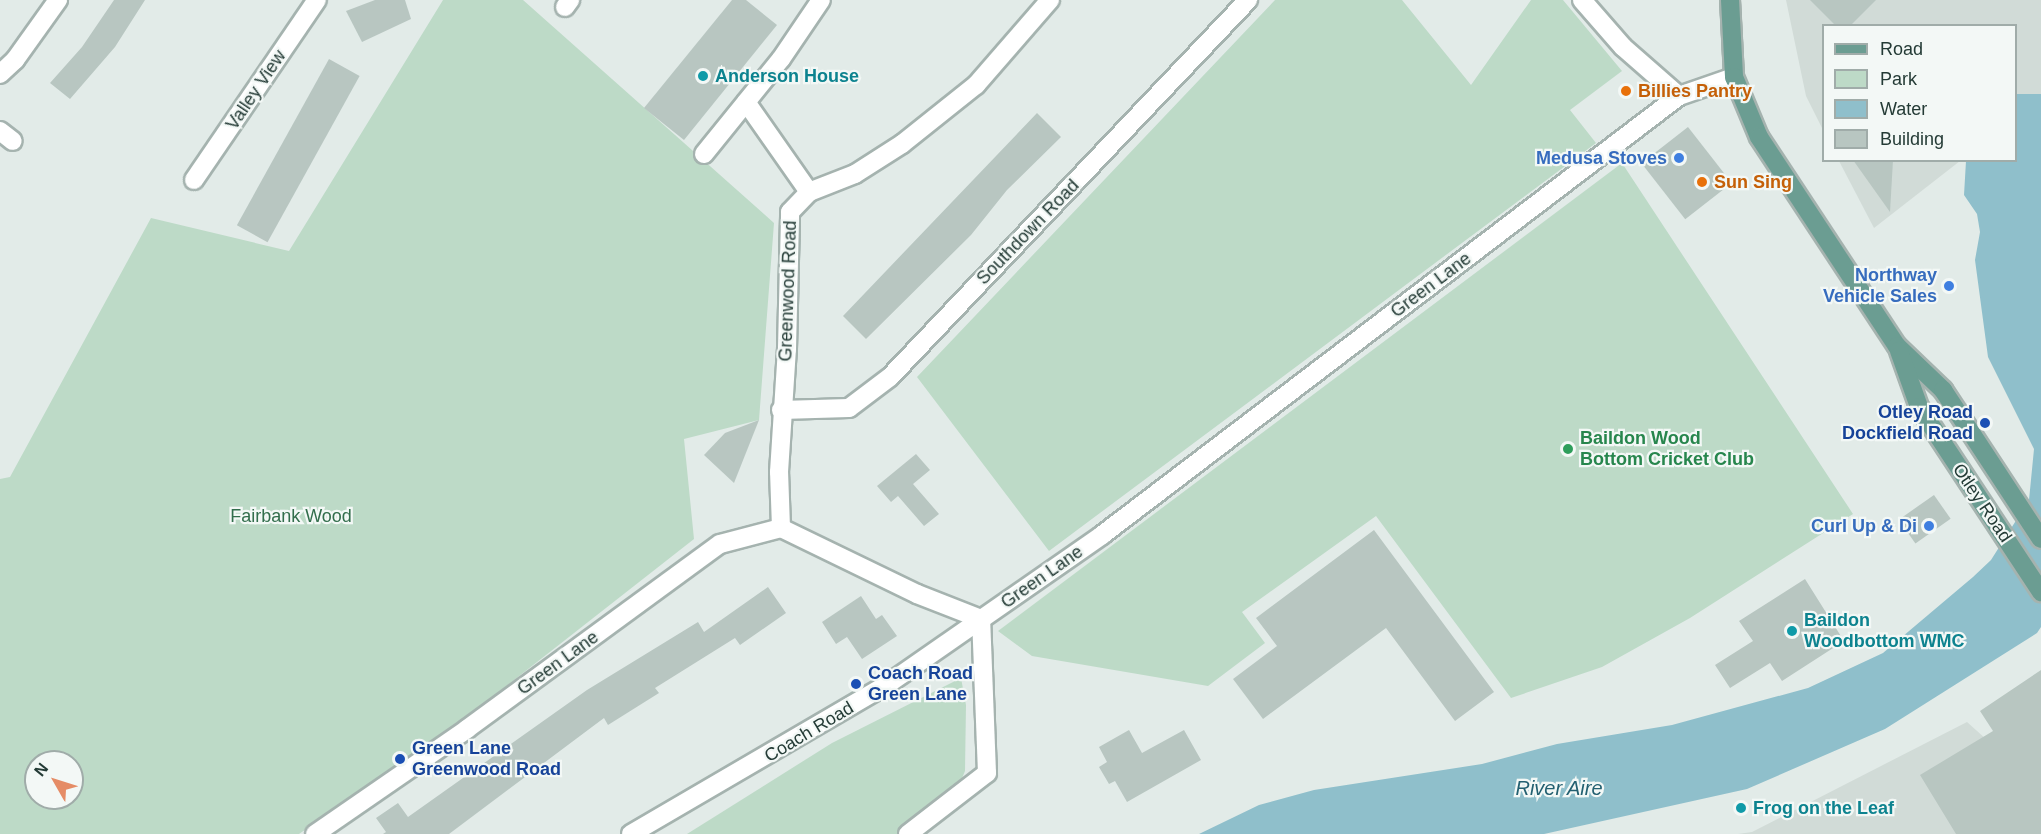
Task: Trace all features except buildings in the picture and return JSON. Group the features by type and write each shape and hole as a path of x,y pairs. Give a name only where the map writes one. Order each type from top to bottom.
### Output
{"main road":[{"name":"Otley Road","path":"1730,0 1734,77 1747,115 1775,164 1897,346 1942,390 2041,539"},
{"name":"Otley Road","path":"1897,346 1919,407 2041,592"}],"street":[{"path":"0,74 15,60 58,0"},
{"name":"Valley View","path":"194,180 317,0"},
{"path":"704,154 746,102 821,0"},
{"path":"746,102 808,192 855,174 920,129 976,85 1050,0"},
{"name":"Southdown Road","path":"781,410 849,408 890,377 1248,0"},
{"path":"1582,0 1623,47 1679,96"},
{"name":"Green Lane","path":"315,834 467,729 720,544 781,528 918,594 981,619 1159,493 1679,96 1734,77"},
{"name":"Greenwood Road","path":"781,528 781,410 787,349 790,212 808,192"},
{"path":"908,834 987,773 981,619"},
{"name":"Coach Road","path":"631,834 826,723 981,619"}],"shaded area":[{"path":"1786,0 2041,0 2041,96 2017,115 2017,24 1822,24 1822,128 1806,96"},
{"path":"1840,162 1959,162 1874,228"},
{"path":"1967,722 2015,765 2041,834 1738,834 1752,832"}],"green space":[{"name":"Fairbank Wood","path":"443,0 523,0 774,223 759,420 684,439 694,539 467,717 299,834 0,834 0,479 10,477 151,218 289,251"},
{"path":"1275,0 1402,0 1471,85 1531,0 1563,0 1622,71 1570,110 1596,143 1049,551 917,377"},
{"name":"Baildon Wood Bottom Cricket Club","path":"1622,163 1853,514 1690,618 1602,667 1511,698 1376,516 1242,612 1265,643 1208,686 1032,656 998,631"},
{"path":"961,678 966,705 965,771 953,800 906,834 687,834 832,743"}],"water":[{"name":"River Aire","path":"2017,94 2041,94 2041,627 2037,633 1885,729 1747,789 1544,834 1199,834 1259,805 1314,790 1482,764 1557,744 1672,725 1808,688 1883,653 1991,560 2029,500 2034,449 1988,357 1975,260 1980,232 1977,214 1964,195 1966,162 2017,162"}],"place":[{"name":"Anderson House","path":"703,76"},
{"name":"Billies Pantry","path":"1626,91"},
{"name":"Medusa Stoves","path":"1679,158"},
{"name":"Sun Sing","path":"1702,182"},
{"name":"Northway Vehicle Sales","path":"1949,286"},
{"name":"Otley Road Dockfield Road","path":"1985,423"},
{"name":"Baildon Wood Bottom Cricket Club","path":"1568,449"},
{"name":"Curl Up & Di","path":"1929,526"},
{"name":"Baildon Woodbottom WMC","path":"1792,631"},
{"name":"Coach Road Green Lane","path":"856,684"},
{"name":"Green Lane Greenwood Road","path":"400,759"},
{"name":"Frog on the Leaf","path":"1741,808"}]}
